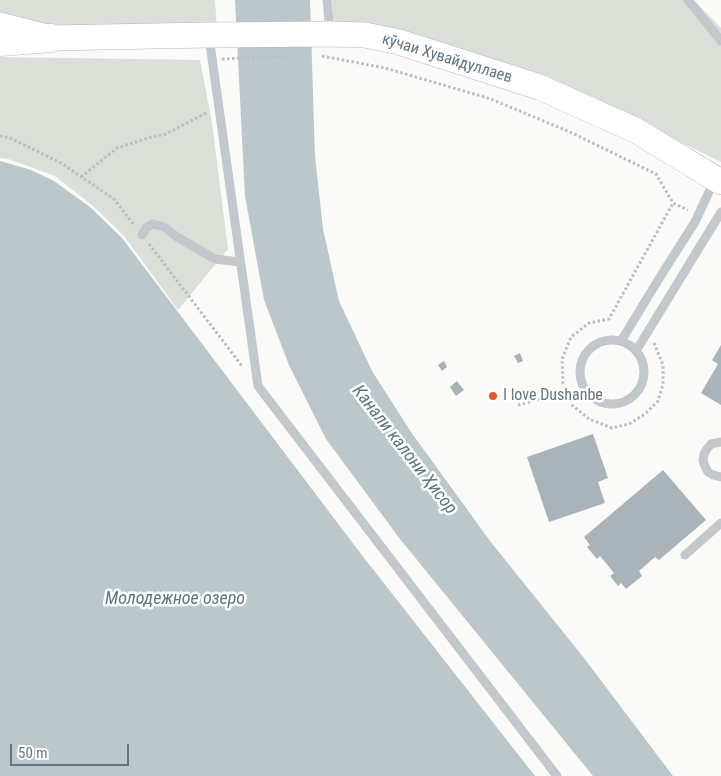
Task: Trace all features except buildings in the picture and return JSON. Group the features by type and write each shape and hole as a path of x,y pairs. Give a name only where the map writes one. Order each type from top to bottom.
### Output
{"highway":[{"path":"0,42 51,38"}],"street":[{"name":"кӯчаи Хувайдуллаев","path":"0,26 51,38 208,35 325,45 365,35 399,42 538,87 635,130 718,180"}],"lane":[{"path":"325,45 328,0"},
{"path":"688,0 721,41"},
{"path":"208,35 258,386 557,776"},
{"path":"621,342 695,222 718,180"},
{"path":"636,351 721,212"},
{"path":"142,235 146,228 153,224 164,227 177,237 215,259 240,262"},
{"path":"610,340 631,346 636,351 643,364 644,375 642,385 635,394 627,401 616,404 606,404 596,400 589,394 583,385 580,375 583,360 592,348 600,342 610,340"},
{"path":"721,442 711,444 704,454 703,460 708,472 721,477"},
{"path":"685,555 721,523"}],"path":[{"path":"325,45 385,68 491,99 570,132 656,174 673,203"},
{"path":"215,59 292,56"},
{"path":"80,176 117,148 151,136 166,134 208,112 207,103"},
{"path":"0,136 10,138 61,163 114,199 258,386"},
{"path":"518,405 567,392"}],"shaded area":[{"path":"0,0 215,0 217,30 27,29 0,16"},
{"path":"332,0 694,0 721,28 721,162 626,116 334,29"},
{"path":"0,57 200,60 212,123 228,249 178,310 124,236 93,206 55,176 8,159 0,158"}],"water":[{"name":"Канали калони Ҳисор","path":"235,0 310,0 315,156 323,229 339,301 372,371 411,432 490,541 584,658 673,776 593,776 400,539 326,439 289,365 264,300 245,196"},
{"name":"Молодежное озеро","path":"0,161 31,170 54,181 90,207 122,238 361,554 535,776 0,776"}],"place":[{"name":"I love Dushanbe","path":"493,396"}]}
